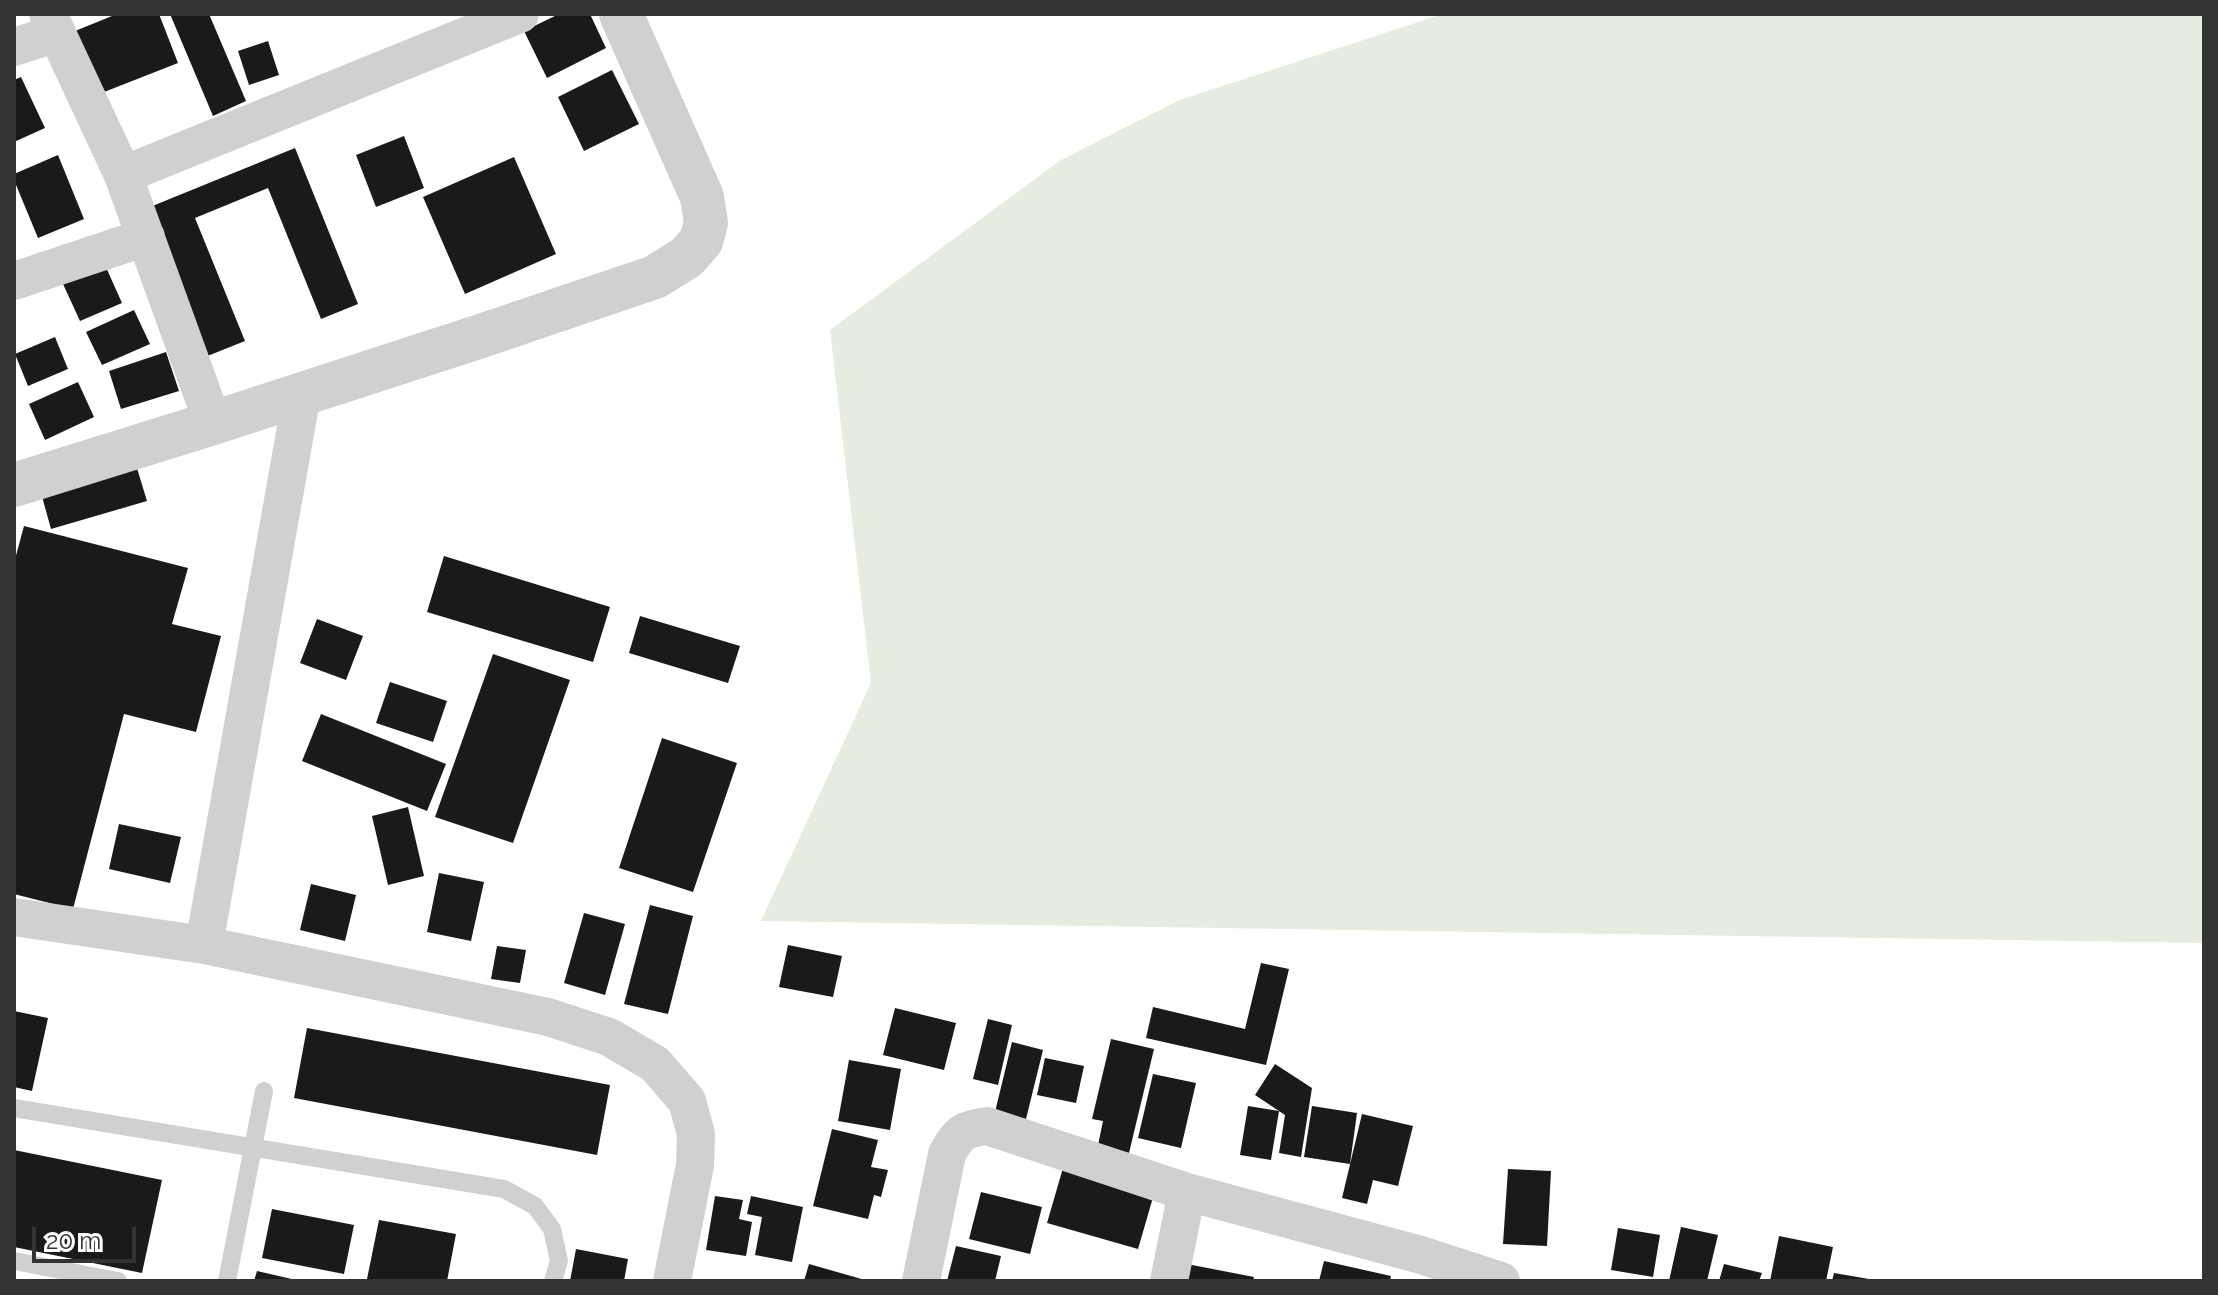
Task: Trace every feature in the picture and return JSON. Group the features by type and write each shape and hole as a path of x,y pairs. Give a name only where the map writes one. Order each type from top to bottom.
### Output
{"street":[{"path":"123,175 520,14"},
{"path":"14,485 213,423 655,277 687,257 701,241 706,223 702,197 621,14"},
{"path":"14,47 53,24 123,175 213,423"},
{"path":"14,281 146,237"},
{"path":"204,945 302,394"},
{"path":"14,917 204,945 548,1017 609,1037 655,1064 687,1101 696,1134 695,1165 672,1281"},
{"path":"921,1281 947,1154 955,1138 968,1128 987,1126 1418,1268 1501,1281"},
{"path":"1169,1281 1187,1192"}],"lane":[{"path":"227,1281 264,1091"},
{"path":"14,1108 504,1189 535,1206 552,1229 559,1261 553,1281"},
{"path":"14,1261 118,1281"}],"shaded area":[{"path":"1443,14 2204,14 2204,943 761,921 871,683 830,330 1061,160 1180,100"}],"building":[{"path":"117,14 159,14 178,63 99,94 75,31"},
{"path":"170,14 209,14 246,101 213,116"},
{"path":"559,14 590,14 606,48 547,78 524,31"},
{"path":"268,41 279,75 249,85 238,51"},
{"path":"612,70 639,124 584,151 558,97"},
{"path":"21,77 45,128 14,142 14,80"},
{"path":"404,136 424,188 376,207 356,155"},
{"path":"295,148 358,304 321,319 268,188 195,218 245,341 205,357 145,209"},
{"path":"58,155 84,219 38,238 14,174"},
{"path":"514,157 556,254 465,294 423,197"},
{"path":"105,265 122,303 80,321 63,284"},
{"path":"134,310 150,344 102,365 86,332"},
{"path":"55,337 68,369 28,386 15,354"},
{"path":"166,352 179,391 121,409 109,371"},
{"path":"78,382 94,417 45,440 29,404"},
{"path":"136,465 147,501 51,529 41,493"},
{"path":"24,526 188,568 172,624 221,636 196,732 124,714 73,909 14,894 14,563"},
{"path":"444,556 610,607 593,662 427,612"},
{"path":"640,616 740,646 728,683 629,653"},
{"path":"317,619 363,636 346,680 300,663"},
{"path":"493,654 570,680 513,843 435,817"},
{"path":"390,682 447,701 433,742 376,723"},
{"path":"321,714 446,764 427,811 302,761"},
{"path":"662,738 737,763 693,892 619,868"},
{"path":"408,807 424,876 388,885 372,816"},
{"path":"119,824 181,837 170,883 109,869"},
{"path":"439,873 484,882 471,941 427,932"},
{"path":"311,884 356,895 345,941 300,930"},
{"path":"650,905 693,916 668,1014 624,1004"},
{"path":"584,913 625,924 605,995 564,983"},
{"path":"788,945 842,956 833,997 779,987"},
{"path":"497,946 526,950 520,983 491,979"},
{"path":"1261,963 1289,969 1266,1065 1146,1038 1153,1007 1245,1029"},
{"path":"895,1008 956,1023 944,1070 883,1055"},
{"path":"14,1011 48,1018 32,1091 14,1087"},
{"path":"988,1019 1012,1025 998,1085 973,1079"},
{"path":"307,1028 610,1085 597,1155 294,1098"},
{"path":"1111,1039 1154,1049 1129,1153 1098,1145 1103,1121 1092,1119"},
{"path":"1012,1042 1043,1050 1026,1119 995,1112"},
{"path":"1045,1058 1084,1066 1076,1103 1037,1095"},
{"path":"849,1060 901,1069 890,1130 838,1121"},
{"path":"1275,1064 1312,1088 1301,1157 1279,1153 1285,1115 1255,1095"},
{"path":"1153,1074 1196,1083 1181,1148 1138,1138"},
{"path":"1248,1106 1279,1111 1271,1160 1240,1155"},
{"path":"1312,1106 1357,1113 1350,1164 1304,1157"},
{"path":"1362,1114 1413,1126 1398,1186 1373,1180 1367,1204 1342,1198"},
{"path":"832,1129 878,1140 871,1167 888,1170 881,1197 874,1195 868,1219 813,1206"},
{"path":"14,1150 162,1180 142,1273 14,1247"},
{"path":"1063,1168 1154,1194 1138,1249 1047,1223"},
{"path":"1508,1169 1551,1171 1547,1246 1503,1244"},
{"path":"981,1192 1042,1207 1030,1254 969,1239"},
{"path":"715,1196 743,1200 739,1219 752,1222 746,1256 706,1250"},
{"path":"751,1196 803,1207 792,1262 755,1255 762,1217 747,1214"},
{"path":"272,1209 354,1225 344,1274 262,1258"},
{"path":"379,1220 456,1234 447,1281 367,1279"},
{"path":"1681,1227 1718,1235 1707,1281 1669,1281"},
{"path":"1618,1228 1660,1235 1653,1277 1611,1270"},
{"path":"1779,1236 1833,1247 1826,1281 1770,1281"},
{"path":"956,1246 1001,1256 995,1281 947,1281"},
{"path":"576,1249 628,1259 624,1281 570,1281"},
{"path":"1324,1261 1391,1276 1390,1281 1319,1281"},
{"path":"809,1264 865,1280 865,1281 804,1281"},
{"path":"1187,1264 1254,1277 1253,1281 1183,1281"},
{"path":"1724,1264 1762,1273 1759,1281 1719,1281"},
{"path":"257,1271 296,1280 254,1281"},
{"path":"1834,1273 1869,1279 1832,1281"}]}
